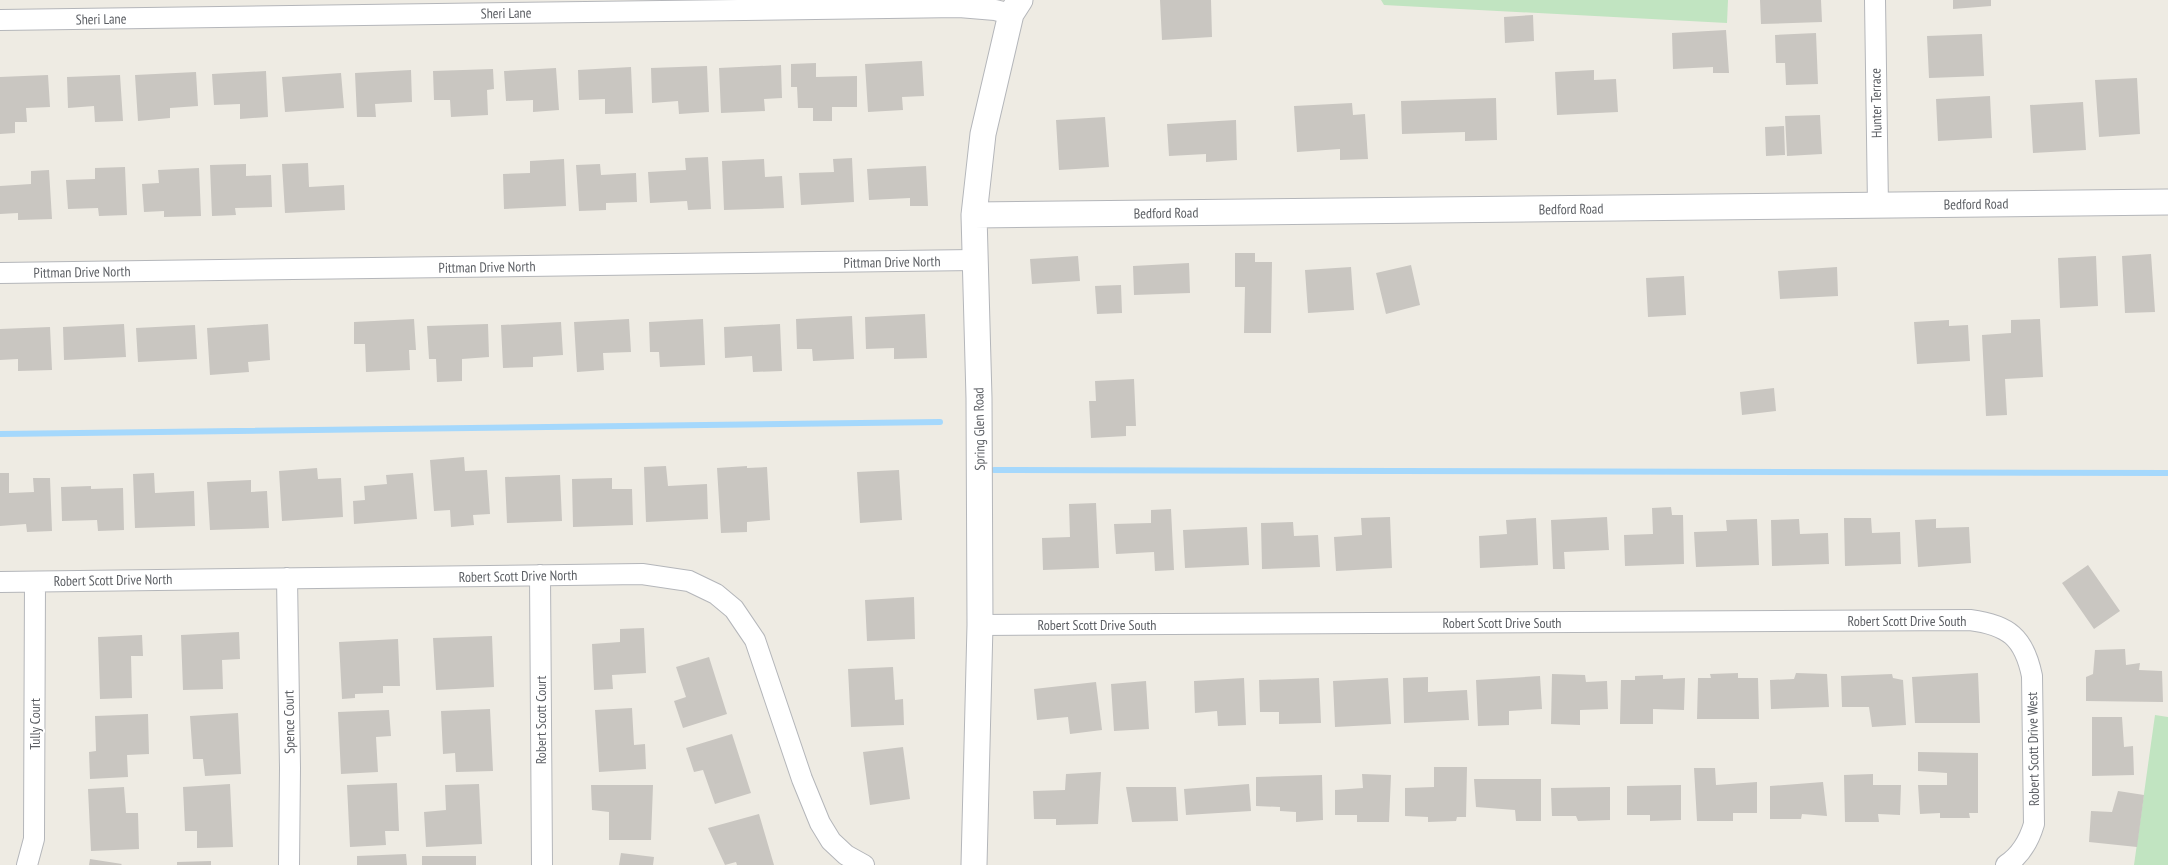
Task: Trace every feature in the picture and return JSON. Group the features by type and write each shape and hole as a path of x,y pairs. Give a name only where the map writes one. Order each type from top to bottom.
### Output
{"street":[{"name":"Hunter Terrace","path":"1875,0 1878,206"},
{"name":"Sheri Lane","path":"0,20 959,7 995,10 1016,7"},
{"name":"Spring Glen Road","path":"974,865 980,625 979,398 974,215 983,134 1016,7"},
{"name":"Bedford Road","path":"974,215 2162,202"},
{"name":"Pittman Drive North","path":"0,273 974,260"},
{"name":"Robert Scott Drive North","path":"0,582 642,574 666,576 695,584 716,594 734,609 755,640 802,779 820,823 831,841 846,855 864,865"},
{"name":"Robert Scott Court","path":"540,575 542,865"},
{"name":"Spence Court","path":"287,578 289,865"},
{"name":"Tully Court","path":"27,865 34,839 35,582"},
{"name":"Robert Scott Drive South","path":"980,625 1970,620 1992,623 2008,630 2018,640"},
{"name":"Robert Scott Drive West","path":"2012,861 2030,836 2034,824 2032,676 2028,659 2018,640"}],"green space":[{"path":"1381,0 1728,0 1727,23 1384,5"},
{"path":"2155,715 2168,717 2168,865 2134,865"}],"building":[{"path":"1160,0 1211,0 1212,37 1162,40"},
{"path":"1760,0 1821,0 1822,22 1761,24"},
{"path":"1953,0 1991,0 1991,6 1953,9"},
{"path":"1533,15 1534,41 1505,43 1504,17"},
{"path":"1726,30 1729,73 1713,73 1713,67 1673,69 1672,33"},
{"path":"1816,33 1818,84 1786,85 1785,63 1776,63 1775,35"},
{"path":"1982,34 1984,76 1929,78 1927,36"},
{"path":"922,61 924,96 902,97 903,110 868,112 865,64"},
{"path":"816,63 816,77 857,76 857,107 832,107 832,121 813,121 813,108 798,108 797,87 791,87 791,64"},
{"path":"781,65 782,98 764,99 765,111 721,113 719,68"},
{"path":"707,66 709,112 679,114 678,101 652,103 651,68"},
{"path":"631,67 633,113 605,114 605,99 579,100 578,70"},
{"path":"556,68 559,110 533,112 533,100 506,101 504,71"},
{"path":"493,69 494,89 487,90 488,115 451,117 450,100 434,100 433,71"},
{"path":"411,70 412,102 375,104 376,117 357,117 355,73"},
{"path":"1594,70 1594,80 1616,79 1618,112 1557,115 1555,72"},
{"path":"266,71 268,117 240,119 240,104 214,105 212,74"},
{"path":"196,72 198,106 170,108 170,118 138,121 135,75"},
{"path":"341,73 344,108 285,112 282,77"},
{"path":"48,75 50,107 26,108 27,122 15,122 15,133 0,134 0,77"},
{"path":"120,75 123,121 95,122 94,106 68,108 67,77"},
{"path":"2137,78 2140,134 2099,137 2095,80"},
{"path":"1990,96 1992,138 1938,141 1936,99"},
{"path":"1496,98 1497,140 1465,141 1465,132 1402,134 1401,101"},
{"path":"2083,102 2086,150 2033,153 2030,105"},
{"path":"1352,103 1353,115 1365,114 1368,159 1340,160 1340,149 1297,152 1294,106"},
{"path":"1820,115 1822,154 1787,156 1785,116"},
{"path":"1105,117 1109,167 1059,170 1056,120"},
{"path":"1236,120 1237,160 1206,162 1206,154 1169,156 1167,124"},
{"path":"1784,126 1785,155 1766,156 1765,127"},
{"path":"708,157 711,209 688,210 687,201 650,203 648,172 686,170 685,158"},
{"path":"852,158 854,202 801,205 799,173 834,172 833,159"},
{"path":"564,159 566,206 504,209 503,174 530,173 530,161"},
{"path":"764,159 765,177 782,176 784,208 724,210 722,161"},
{"path":"308,163 309,187 344,185 345,210 285,213 282,164"},
{"path":"246,164 246,176 271,175 272,207 235,208 236,215 212,216 210,165"},
{"path":"600,164 601,175 636,173 637,202 606,203 606,210 579,211 576,165"},
{"path":"926,166 928,206 910,206 910,198 869,200 867,169"},
{"path":"125,167 127,215 99,216 98,208 68,209 66,180 95,179 95,168"},
{"path":"199,168 201,216 164,217 164,211 144,212 142,184 159,183 158,170"},
{"path":"49,170 52,219 18,220 18,213 0,214 0,186 31,184 31,171"},
{"path":"1235,253 1255,253 1255,262 1272,262 1271,333 1244,333 1245,287 1235,287"},
{"path":"2151,254 2155,312 2125,313 2122,256"},
{"path":"1078,256 1080,281 1032,284 1030,259"},
{"path":"2096,256 2098,306 2060,308 2058,258"},
{"path":"1189,263 1190,293 1134,295 1133,266"},
{"path":"1411,265 1420,305 1386,314 1376,273"},
{"path":"1351,267 1354,310 1308,313 1305,270"},
{"path":"1837,267 1838,296 1780,299 1778,271"},
{"path":"1684,276 1686,315 1648,317 1646,278"},
{"path":"1121,285 1122,313 1097,314 1095,286"},
{"path":"925,314 927,358 894,359 894,348 866,349 865,317"},
{"path":"852,316 854,359 813,361 812,349 797,349 796,319"},
{"path":"414,319 416,350 409,350 410,370 366,372 365,344 354,344 354,322"},
{"path":"629,319 631,352 603,353 604,370 577,372 574,322"},
{"path":"703,319 705,365 660,367 659,352 650,352 649,322"},
{"path":"2040,319 2043,377 2005,379 2007,415 1986,416 1982,335 2011,333 2011,320"},
{"path":"1949,320 1949,326 1968,325 1970,361 1917,364 1914,322"},
{"path":"561,322 563,355 533,357 533,367 503,368 501,325"},
{"path":"124,324 126,357 64,360 63,327"},
{"path":"268,324 270,360 248,362 249,372 210,375 207,328"},
{"path":"488,324 489,357 462,359 462,381 437,382 436,359 429,359 427,326"},
{"path":"780,324 782,371 753,372 752,356 725,358 724,327"},
{"path":"195,325 197,359 138,362 136,328"},
{"path":"50,327 52,370 18,371 18,359 0,360 0,329"},
{"path":"1134,379 1136,426 1126,426 1126,436 1091,438 1089,401 1096,401 1095,381"},
{"path":"1774,388 1776,411 1742,415 1740,392"},
{"path":"464,457 465,471 487,470 490,514 473,515 474,525 451,527 450,510 434,511 430,460"},
{"path":"666,466 668,486 707,484 708,519 646,522 644,467"},
{"path":"747,466 747,468 767,467 770,520 747,522 747,532 721,533 717,468"},
{"path":"317,468 318,479 341,478 343,517 282,521 279,471"},
{"path":"899,470 902,520 860,523 857,472"},
{"path":"0,473 9,473 9,493 34,492 33,478 50,478 52,531 27,532 26,524 0,526"},
{"path":"154,473 155,493 194,491 195,526 135,528 133,474"},
{"path":"413,473 417,519 354,524 353,501 365,500 364,486 387,484 386,475"},
{"path":"560,475 562,521 507,523 505,477"},
{"path":"612,478 612,489 632,489 633,525 573,527 572,479"},
{"path":"251,480 251,492 267,491 269,528 210,530 207,482"},
{"path":"91,486 91,489 123,488 124,530 98,531 97,520 62,521 61,487"},
{"path":"1096,503 1099,568 1043,570 1042,538 1070,537 1069,504"},
{"path":"1671,507 1672,515 1683,515 1684,564 1625,566 1624,535 1653,534 1652,508"},
{"path":"1171,509 1174,570 1155,571 1154,552 1116,554 1114,524 1151,523 1151,510"},
{"path":"1390,517 1392,568 1336,571 1334,537 1362,535 1361,518"},
{"path":"1607,517 1609,550 1564,552 1565,569 1553,569 1551,520"},
{"path":"1536,518 1538,565 1480,568 1479,536 1507,534 1506,520"},
{"path":"1844,518 1871,518 1872,533 1900,532 1901,564 1845,566"},
{"path":"1757,519 1759,565 1696,567 1694,532 1727,531 1726,520"},
{"path":"1799,519 1800,534 1828,533 1829,564 1772,566 1771,520"},
{"path":"1936,519 1936,528 1969,527 1971,563 1918,567 1915,520"},
{"path":"1293,522 1294,536 1318,535 1320,567 1262,569 1261,523"},
{"path":"1247,527 1249,565 1185,568 1183,530"},
{"path":"2088,565 2120,611 2094,629 2062,583"},
{"path":"914,597 915,639 867,641 865,600"},
{"path":"644,628 646,673 612,675 613,689 594,690 592,644 620,642 620,629"},
{"path":"239,632 240,659 222,660 223,689 183,690 181,635"},
{"path":"142,635 143,656 131,656 132,698 100,699 98,637"},
{"path":"492,636 494,687 436,690 433,638"},
{"path":"398,639 400,686 383,686 383,693 355,694 355,698 342,699 339,642"},
{"path":"2125,649 2126,665 2140,663 2139,670 2162,671 2163,702 2086,701 2086,677 2093,674 2095,650"},
{"path":"709,657 727,714 683,728 674,701 686,697 676,667"},
{"path":"893,667 895,700 903,699 904,725 851,727 848,669"},
{"path":"1738,673 1738,678 1758,678 1759,719 1697,719 1698,678 1711,678 1710,674"},
{"path":"1796,673 1827,674 1829,707 1771,709 1770,680 1794,679"},
{"path":"1978,673 1980,723 1915,723 1912,677"},
{"path":"1552,674 1585,675 1586,682 1607,681 1608,709 1580,710 1580,725 1551,724"},
{"path":"1892,674 1893,678 1903,680 1906,725 1872,727 1869,707 1842,707 1841,676"},
{"path":"1663,675 1663,679 1685,678 1684,710 1653,709 1653,724 1620,724 1621,680 1635,680 1635,676"},
{"path":"1540,676 1542,709 1509,711 1509,725 1478,726 1476,680"},
{"path":"1428,677 1428,692 1467,690 1469,720 1404,723 1403,678"},
{"path":"1244,678 1246,725 1218,726 1217,711 1195,713 1194,681"},
{"path":"1319,678 1321,723 1279,724 1279,712 1260,712 1259,680"},
{"path":"1388,678 1391,724 1335,727 1333,681"},
{"path":"1146,681 1149,729 1114,731 1111,684"},
{"path":"1096,682 1102,730 1070,734 1068,717 1037,720 1034,689"},
{"path":"632,708 634,745 645,744 646,769 599,772 595,710"},
{"path":"490,709 493,771 456,772 455,753 443,754 441,711"},
{"path":"389,710 391,736 376,737 378,772 341,774 338,712"},
{"path":"238,713 241,774 205,776 203,759 193,759 190,716"},
{"path":"148,714 149,754 127,755 128,777 90,779 89,752 96,751 95,716"},
{"path":"2092,717 2122,717 2124,747 2133,746 2134,775 2092,776"},
{"path":"732,734 751,793 715,804 703,770 694,772 686,748"},
{"path":"903,747 910,799 870,805 863,752"},
{"path":"1918,752 1978,753 1978,813 1969,813 1970,818 1940,818 1940,813 1920,814 1918,785 1947,785 1947,773 1918,771"},
{"path":"1434,767 1467,767 1466,817 1457,817 1456,821 1428,822 1428,817 1405,816 1405,788 1434,787"},
{"path":"1694,768 1715,768 1716,785 1757,782 1757,813 1733,813 1733,821 1697,821"},
{"path":"1101,772 1098,824 1056,825 1056,819 1034,819 1033,791 1065,790 1066,774"},
{"path":"1362,774 1391,775 1389,822 1357,822 1357,815 1335,815 1335,790 1363,788"},
{"path":"1873,774 1873,785 1901,785 1900,815 1878,814 1879,822 1845,822 1844,775"},
{"path":"1322,775 1323,820 1296,822 1296,812 1280,811 1280,807 1256,806 1256,777"},
{"path":"1474,779 1541,779 1541,821 1516,821 1515,810 1476,807"},
{"path":"1823,782 1827,816 1802,814 1801,819 1770,819 1770,786"},
{"path":"397,783 399,831 385,831 386,845 350,847 347,785"},
{"path":"230,784 233,847 197,848 197,831 185,831 183,787"},
{"path":"479,784 482,844 426,847 424,812 446,810 445,785"},
{"path":"1249,784 1251,811 1186,815 1184,789"},
{"path":"591,785 653,785 651,840 609,840 609,812 592,810"},
{"path":"1681,785 1681,820 1650,821 1650,815 1627,815 1627,786"},
{"path":"124,787 126,813 138,813 139,849 91,851 88,789"},
{"path":"1126,787 1176,787 1178,821 1132,822"},
{"path":"1610,787 1610,820 1578,821 1576,816 1552,816 1551,788"},
{"path":"2118,791 2144,795 2137,847 2089,842 2091,811 2112,812"},
{"path":"759,814 774,865 737,865 736,862 725,865 708,828"},
{"path":"621,853 654,857 653,865 619,865"},
{"path":"406,854 407,865 357,865 357,856"},
{"path":"422,856 476,856 476,865 422,865"},
{"path":"90,859 122,864 89,865"},
{"path":"211,861 211,865 177,865 177,862"}],"waterway":[{"path":"0,434 940,422"},
{"path":"994,470 2168,473"}]}
